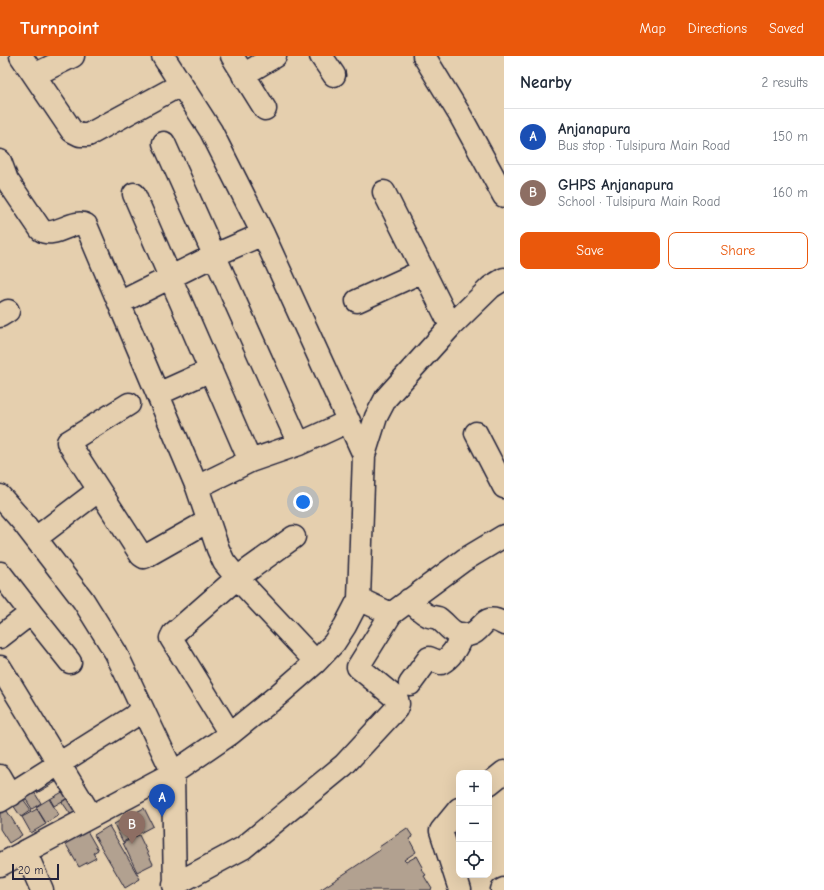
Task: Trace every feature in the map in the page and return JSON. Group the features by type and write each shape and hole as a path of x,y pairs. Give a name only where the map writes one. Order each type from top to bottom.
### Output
{"street":[{"path":"21,56 72,131 80,135 88,135 180,85"},
{"path":"34,75 73,56"},
{"path":"163,56 180,85 211,130 263,234 364,455"},
{"path":"232,56 242,75 265,109"},
{"path":"242,75 275,56"},
{"path":"321,56 334,76"},
{"path":"424,56 460,115 504,196"},
{"path":"164,144 299,444"},
{"path":"0,161 7,180 41,230 49,233 80,223 86,225 197,487 218,549 224,562 237,578 316,662"},
{"path":"384,192 451,326"},
{"path":"134,194 212,370 250,461"},
{"path":"119,303 263,234"},
{"path":"357,301 423,271"},
{"path":"0,865 173,774 230,734 278,696 316,662 334,643 359,599 364,455 376,417 386,398 451,326 491,287 504,279"},
{"path":"158,394 212,370"},
{"path":"129,404 68,442 141,555 144,557 208,521"},
{"path":"197,487 250,461 299,444 349,421"},
{"path":"476,433 504,487"},
{"path":"36,538 99,490"},
{"path":"0,496 36,538 83,600 116,653 173,774 174,888 243,848 344,766 396,709 398,704 396,699 358,666 391,614 464,560 504,536"},
{"path":"230,734 171,638 173,634 237,578 294,537"},
{"path":"0,573 70,662"},
{"path":"359,599 391,614"},
{"path":"409,600 429,616 437,618 452,632 462,634 471,633 488,620 496,619 504,624"},
{"path":"0,636 31,613"},
{"path":"410,684 429,658 441,663 448,659 459,644 462,634"},
{"path":"0,667 91,816"},
{"path":"4,791 59,764 133,717 142,709"},
{"path":"492,782 504,772"},
{"path":"456,813 441,831 460,890"},
{"path":"25,851 42,890"}],"building":[{"path":"55,769 61,779 37,793 31,783"},
{"path":"29,784 41,803 32,809 20,790"},
{"path":"66,790 69,797 54,806 50,799"},
{"path":"18,792 31,810 21,817 9,799"},
{"path":"71,796 79,810 71,815 62,802"},
{"path":"49,799 59,815 46,823 36,807"},
{"path":"2,803 22,835 9,843 0,829 0,804"},
{"path":"144,808 153,826 123,842 114,824"},
{"path":"37,809 46,824 31,833 22,817"},
{"path":"109,826 140,879 125,888 94,835"},
{"path":"407,828 413,837 409,839 416,852 404,860 406,862 417,856 423,867 421,869 426,875 424,876 432,889 320,890 380,850 379,847"},
{"path":"86,829 98,850 93,853 96,858 79,867 64,841"},
{"path":"139,835 153,864 137,872 123,843"}],"place":[{"name":"Anjanapura","path":"162,817"},
{"name":"GHPS Anjanapura","path":"132,844"}]}
